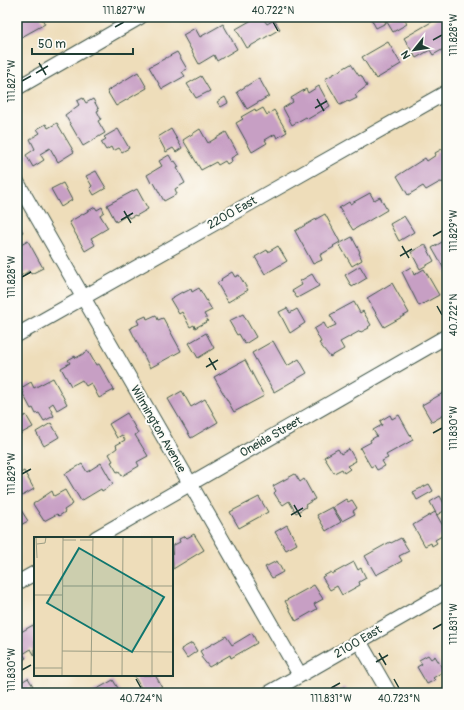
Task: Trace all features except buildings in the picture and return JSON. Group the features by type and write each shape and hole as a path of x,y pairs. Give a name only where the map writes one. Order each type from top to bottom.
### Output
{"street":[{"path":"17,88 140,17"},
{"name":"2200 East","path":"17,335 447,92"},
{"name":"Wilmington Avenue","path":"17,182 300,675"},
{"name":"Oneida Street","path":"98,537 447,336"},
{"path":"17,583 34,574"},
{"name":"2100 East","path":"269,693 447,591"},
{"path":"359,641 389,693"}]}
